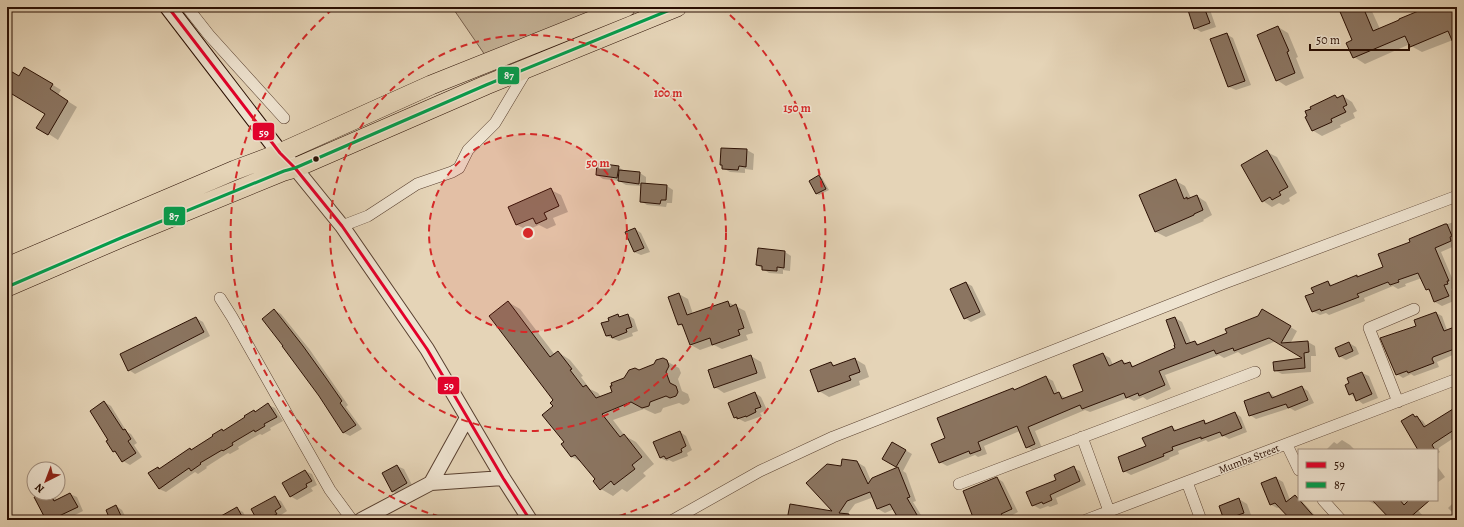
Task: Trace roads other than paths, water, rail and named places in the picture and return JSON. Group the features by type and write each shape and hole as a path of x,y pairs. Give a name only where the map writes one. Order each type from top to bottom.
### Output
{"highway":[{"path":"7,267 235,170 280,153 431,85 626,7"},
{"path":"7,287 123,237 284,171 295,168 529,67 677,7"}],"main road":[{"path":"168,7 280,153 295,168"}],"street":[{"path":"187,7 209,35 284,118"},
{"path":"342,226 368,216 417,184 452,172 459,168 468,150 495,123 529,67"},
{"path":"295,168 342,226 427,349 503,478 530,520"},
{"path":"673,520 760,472 832,436 1225,283 1457,196"},
{"path":"220,298 330,490 352,520"},
{"path":"1398,402 1369,328 1414,309"},
{"path":"959,484 1255,372"},
{"name":"Mumba Street","path":"1086,520 1457,380"},
{"path":"431,483 467,418"},
{"path":"1082,437 1109,511"},
{"path":"1287,445 1298,468"},
{"path":"362,520 431,483 503,478"},
{"path":"1187,482 1201,520"},
{"path":"1323,501 1341,520"}]}
